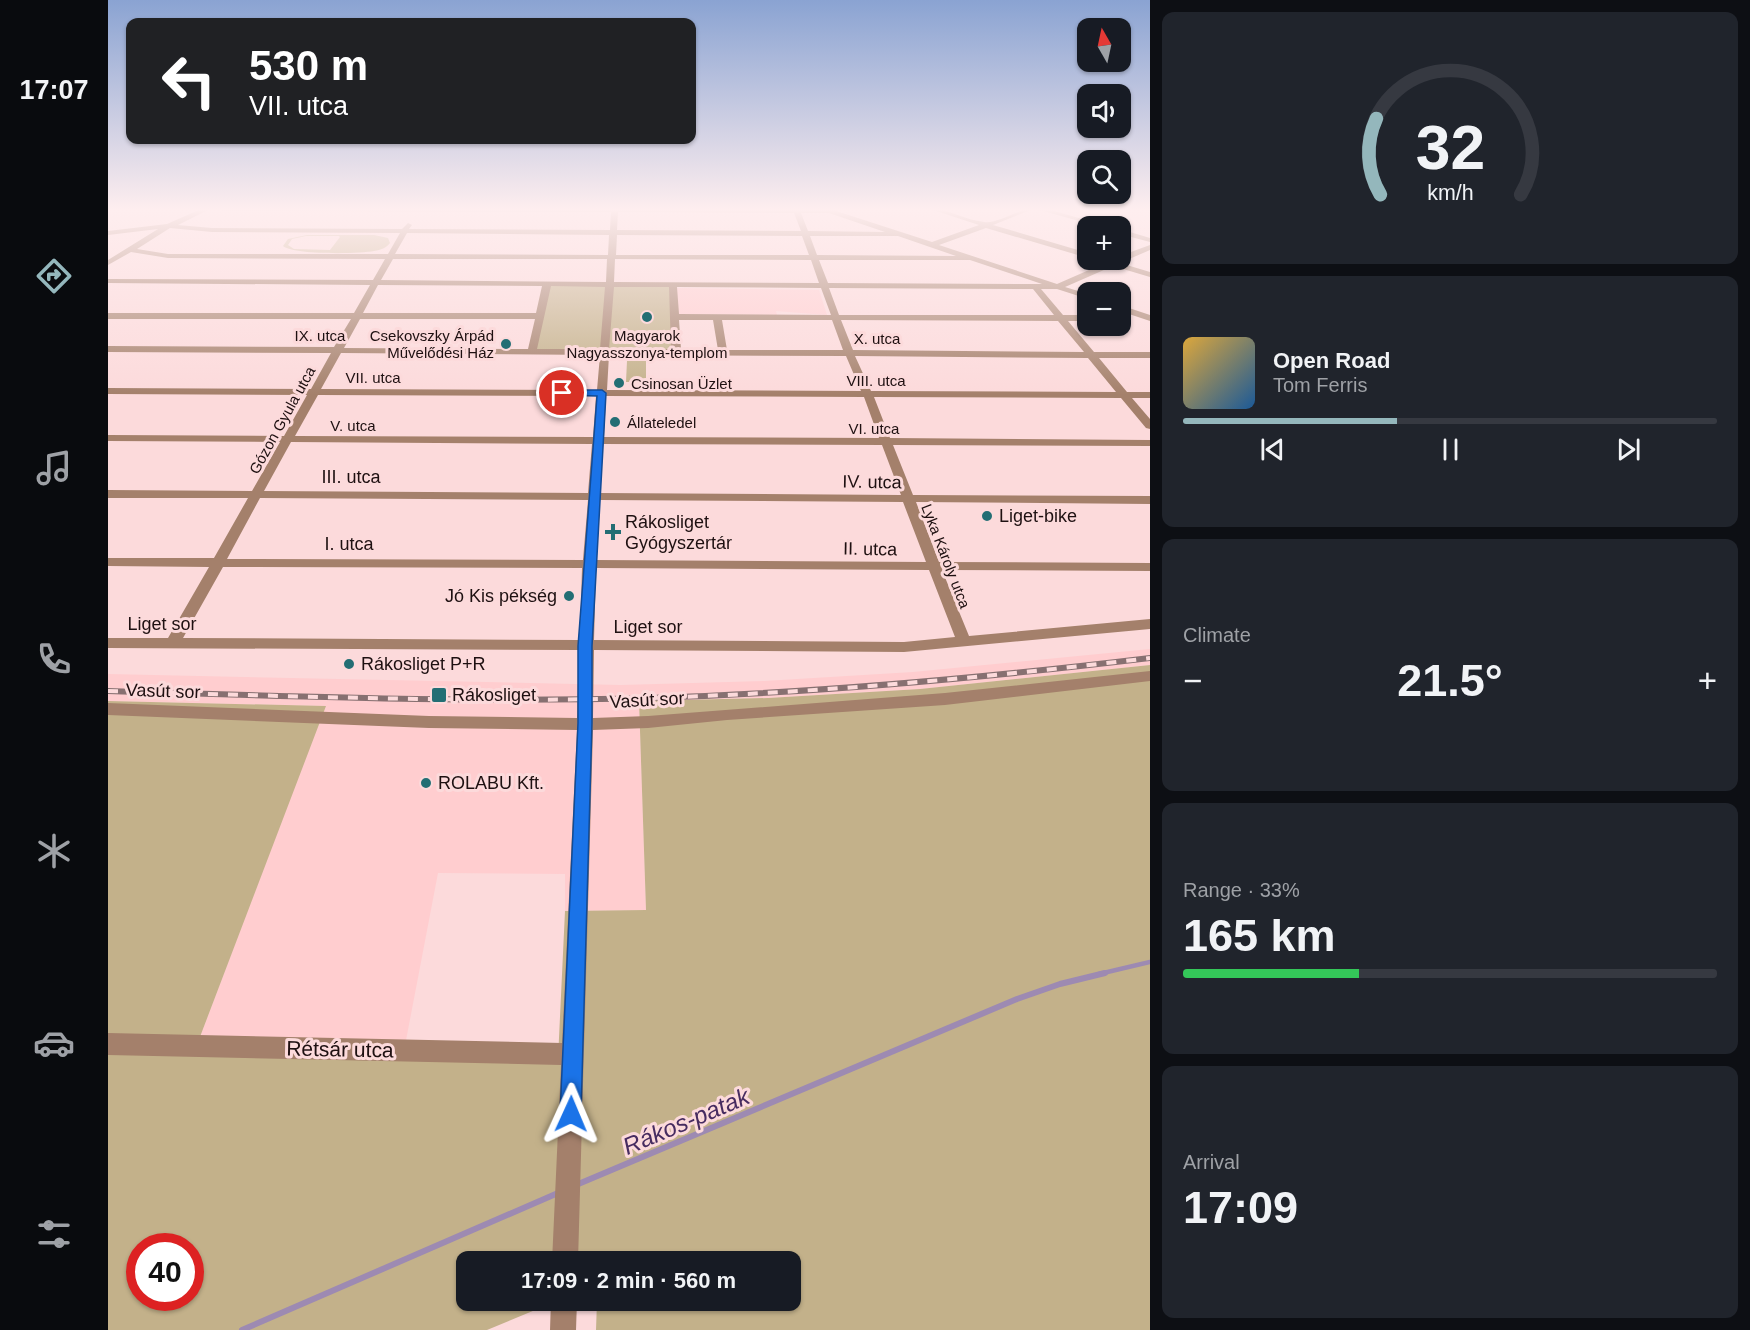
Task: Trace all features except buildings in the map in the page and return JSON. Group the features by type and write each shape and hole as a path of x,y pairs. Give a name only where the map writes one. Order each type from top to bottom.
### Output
{"street":[{"name":"Gózon Gyula utca","path":"173,644 382,271"},
{"path":"566,1251 585,723 585,646 610,271"},
{"name":"Lyka Károly utca","path":"819,271 964,644"},
{"path":"1010,271 1077,293"},
{"path":"108,281 1057,287 1094,271"},
{"path":"532,350 547,284"},
{"path":"673,285 676,352"},
{"path":"1035,287 1150,426"},
{"path":"1131,312 1150,318"},
{"path":"108,316 540,316"},
{"path":"675,317 1077,318"},
{"path":"717,317 723,352"},
{"path":"1131,319 1150,318"},
{"name":"IX. utca","path":"108,350 604,351"},
{"name":"X. utca","path":"604,351 1150,355"},
{"name":"VII. utca","path":"108,391 602,393"},
{"name":"VIII. utca","path":"602,393 1150,395"},
{"name":"V. utca","path":"108,438 598,440"},
{"name":"VI. utca","path":"598,440 1150,443"},
{"name":"III. utca","path":"108,494 594,496"},
{"name":"IV. utca","path":"594,496 1150,500"},
{"name":"I. utca","path":"108,562 589,564"},
{"name":"II. utca","path":"589,564 1150,567"},
{"name":"Liget sor","path":"108,643 904,647 964,644 1150,624"},
{"name":"Vasút sor","path":"108,709 406,722 549,725 648,722 727,714 945,699 1150,676"},
{"name":"Rétsár utca","path":"108,1044 573,1054"},
{"path":"563,1330 564,1311"}],"shaded area":[{"path":"547,284 673,285 676,352 532,350"},
{"path":"677,288 819,290 827,315 776,311 777,315 677,314"},
{"path":"627,361 646,361 646,382 626,382"},
{"path":"1150,649 1150,665 920,689 768,698 639,701 646,910 565,911 565,874 438,873 403,1056 195,1050 325,706 108,701 108,674 621,685 764,681 913,672"},
{"path":"1150,665 1150,1330 596,1330 597,1311 801,1311 801,1251 456,1251 456,1311 533,1311 487,1330 108,1330 108,701 326,706 195,1050 558,1059 565,911 646,910 639,701 768,698 920,689"}],"waterway":[{"name":"Rákos-patak","path":"1099,974 1150,962"},
{"name":"Rákos-patak","path":"576,1185 1017,999 1060,984 1105,973"},
{"name":"Rákos-patak","path":"242,1330 558,1193"}],"railway":[{"path":"108,691 446,699 648,698 899,684 1150,658"}],"place":[{"name":"Magyarok Nagyasszonya-templom","path":"647,317"},
{"name":"Csekovszky Árpád Művelődési Ház","path":"506,344"},
{"name":"Csinosan Üzlet","path":"619,383"},
{"name":"Állateledel","path":"615,422"},
{"name":"Liget-bike","path":"987,516"},
{"name":"Rákosliget Gyógyszertár","path":"613,532"},
{"name":"Jó Kis pékség","path":"569,596"},
{"name":"Rákosliget P+R","path":"349,664"},
{"name":"Rákosliget","path":"439,695"},
{"name":"ROLABU Kft.","path":"426,783"}],"route":[{"path":"562,393 602,393 585,646 585,723 571,1114"}]}
